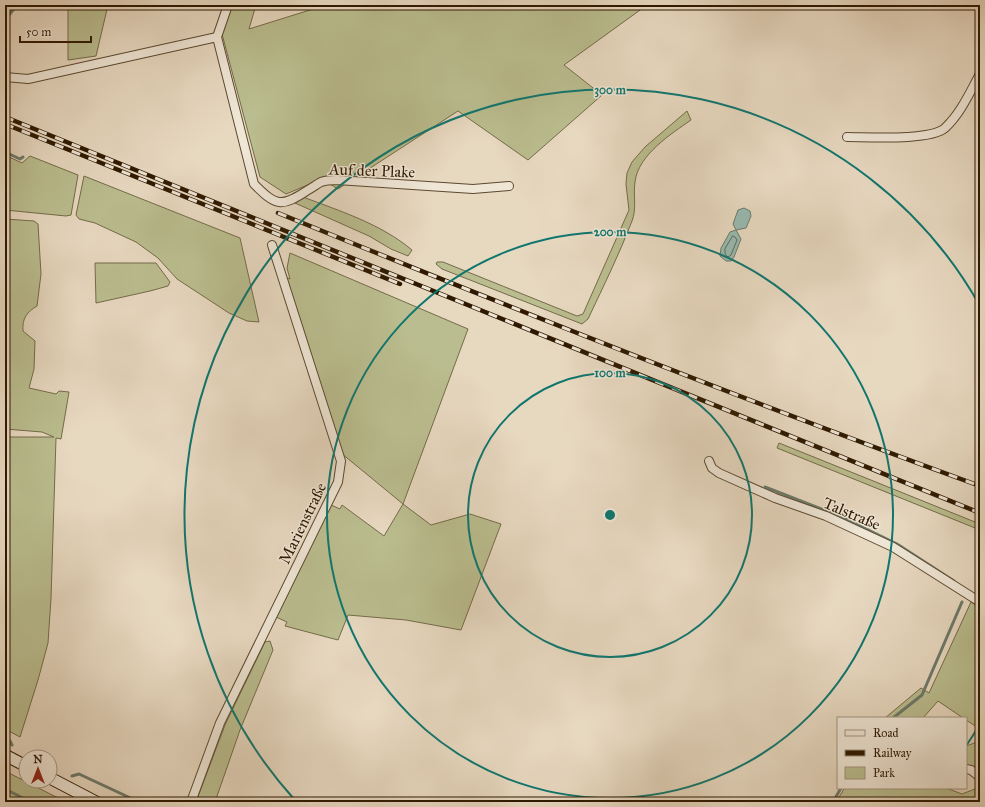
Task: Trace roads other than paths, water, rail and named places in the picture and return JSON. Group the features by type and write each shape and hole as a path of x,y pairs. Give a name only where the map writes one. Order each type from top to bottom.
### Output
{"main road":[{"path":"5,755 18,762"},
{"path":"58,782 96,802"}],"street":[{"path":"5,76 28,79 217,37 228,5"},
{"name":"Auf der Plake","path":"217,37 254,184 268,198 279,202 287,202 297,198 322,181 337,180 473,189 509,186"},
{"path":"847,137 904,137 925,135 944,129 960,112 980,74"},
{"name":"Marienstraße","path":"191,802 220,723 338,482 340,461 272,245"},
{"name":"Talstraße","path":"708,461 712,468 719,473 775,498 826,516 893,547 980,602"},
{"path":"967,769 971,770 980,777"}],"water":[{"path":"744,208 750,211 751,216 746,228 736,230 733,224 738,210"},
{"path":"736,230 741,239 734,257 731,261 726,261 720,256 721,248 730,232"}],"waterway":[{"path":"5,20 17,5"},
{"path":"5,152 20,159 23,157"},
{"path":"765,487 842,517 897,544 954,581"},
{"path":"894,717 922,695 962,602"},
{"path":"5,738 10,741 12,745"},
{"path":"72,776 79,774 139,802"},
{"path":"5,789 31,802"},
{"path":"833,802 840,789"}],"railway":[{"path":"5,117 980,513"},
{"path":"5,124 400,284"},
{"path":"278,213 628,353 980,486"}]}
